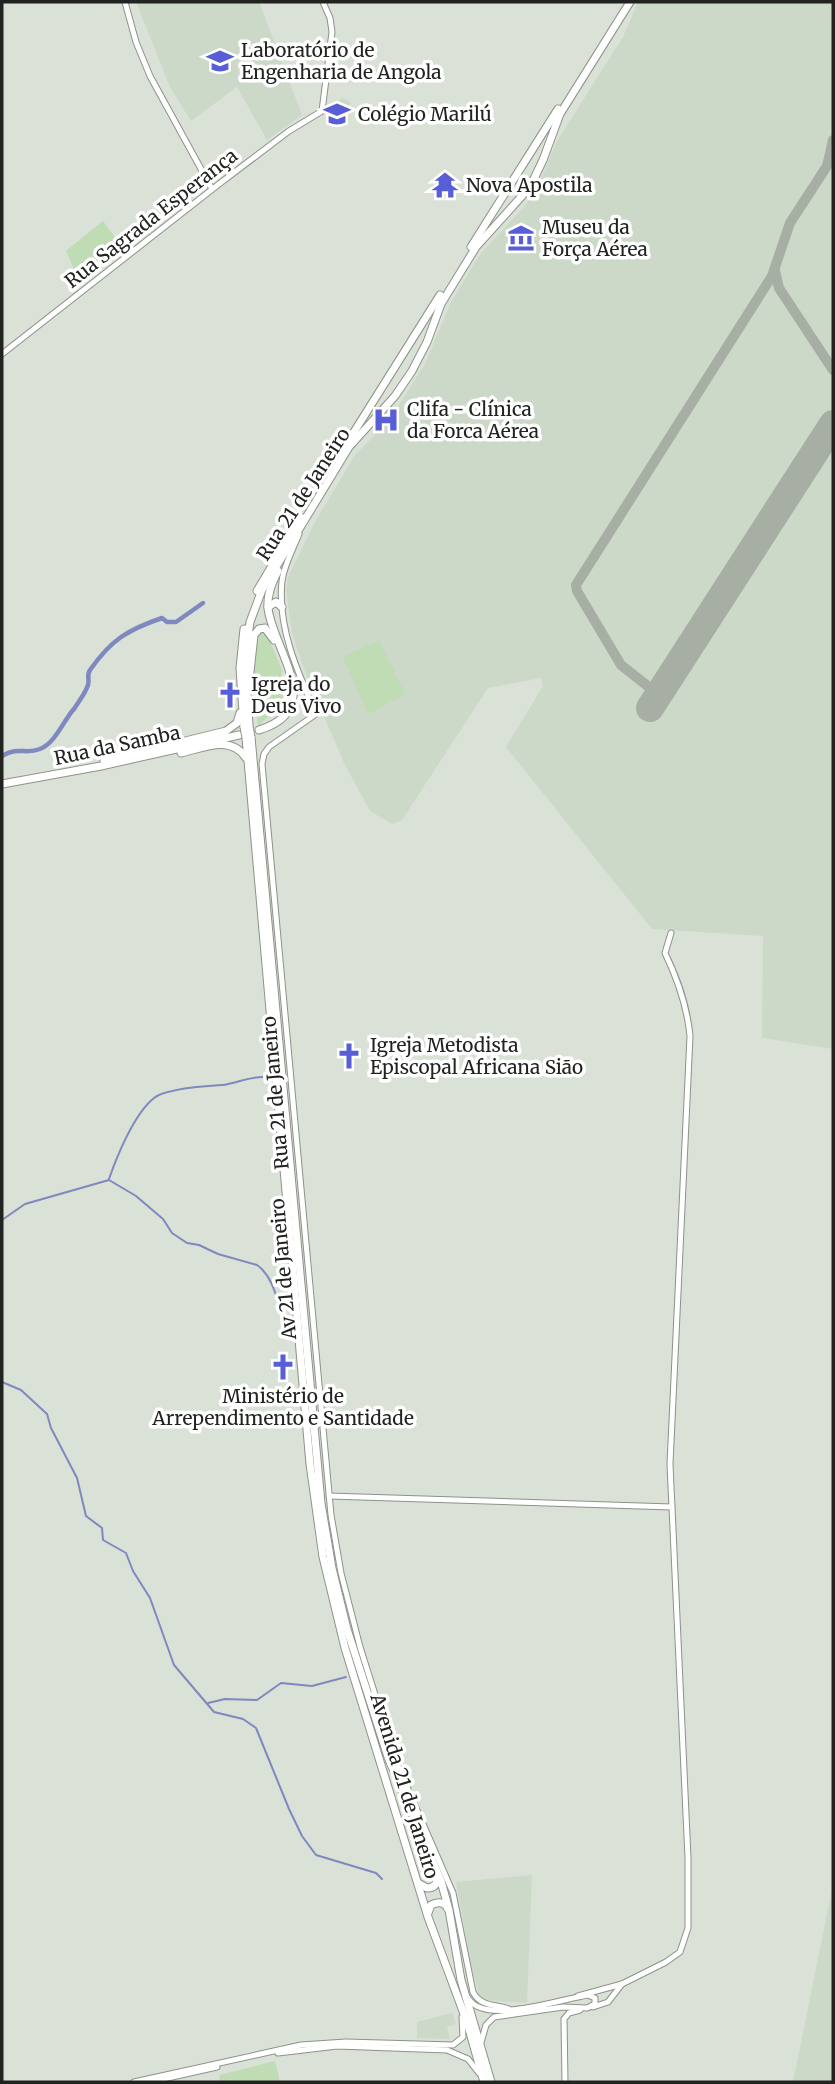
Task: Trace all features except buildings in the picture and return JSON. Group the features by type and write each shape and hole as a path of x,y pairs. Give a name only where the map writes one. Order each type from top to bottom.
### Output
{"main road":[{"name":"Rua 21 de Janeiro","path":"242,695 241,645 246,619 257,590 412,339 628,2"},
{"name":"Rua 21 de Janeiro","path":"282,1079 248,732 245,657 250,622 262,590 349,447 403,384 424,349 441,304 476,247 530,187 560,114 628,2"},
{"path":"516,176 528,166 534,168 530,187"},
{"path":"412,339 405,355 407,362 414,361 424,349"},
{"path":"373,402 390,379 399,377 400,384 385,408"},
{"path":"248,732 272,725 290,704 292,677 268,607 271,585 300,527"},
{"path":"268,607 276,602 282,607"},
{"path":"247,702 253,639 259,629 265,628 269,631 285,667 289,694 279,716 248,732"},
{"path":"242,695 248,732"},
{"path":"100,764 226,731 238,721 242,695"},
{"name":"Rua 21 de Janeiro","path":"248,732 247,760 314,1494"},
{"name":"Rua da Samba","path":"2,782 248,732"},
{"path":"100,764 139,762 226,744 238,747 247,760"},
{"name":"Av 21 de Janeiro","path":"282,1079 321,1503"},
{"name":"Avenida 21 de Janeiro","path":"314,1494 323,1556 345,1648 428,1915 484,2082"},
{"name":"Avenida 21 de Janeiro","path":"321,1503 332,1568 359,1669 388,1757 438,1875 449,1910 461,1980 491,2082"},
{"path":"418,1883 423,1887 433,1887 438,1882 438,1875"},
{"path":"428,1915 429,1908 434,1903 445,1904 449,1910"}],"street":[{"path":"125,2 136,42 150,76 212,189"},
{"name":"Rua Sagrada Esperança","path":"2,354 212,189 289,131 322,111 331,32 330,18 323,2"},
{"path":"282,607 284,572 300,527"},
{"name":"Rua 21 de Janeiro","path":"282,607 292,654 316,714 269,747 262,764 329,1496 341,1573 397,1764 453,1893 473,1992 478,2000 486,2005 509,2009"},
{"path":"461,1980 469,2000 478,2008 500,2011 532,2007 622,1984 676,1956 688,1928 688,1858 670,1464 690,1036 687,1009 665,953 670,933"},
{"path":"329,1496 673,1507"},
{"path":"565,2082 564,2019 573,2011 608,2002 622,1984"},
{"path":"480,2046 486,2025 494,2017 563,2007 587,2008 595,2004 593,1996 578,1996"},
{"path":"134,2082 301,2045 346,2042 453,2045 462,2039 464,2031 457,1998"},
{"path":"150,2082 280,2053 332,2046 452,2051 471,2061 484,2082"}],"shaded area":[{"name":"Laboratório de Engenharia de Angola","path":"136,2 259,2 302,115 267,140 237,87 191,121 170,87"},
{"path":"638,2 833,2 833,1049 762,1038 763,936 652,929 506,747 543,686 541,678 488,688 402,820 392,824 370,811 344,763 304,669 292,633 286,589 288,577 315,522 355,455 388,422 425,364 451,302 481,253 524,207 536,190 557,141 623,37"},
{"name":"Colégio Marilú","path":"343,98 351,103 336,120 330,107"},
{"path":"532,1875 527,2003 484,2000 480,1997 471,1966 456,1882"},
{"path":"833,1885 833,2082 793,2082 809,2003"},
{"path":"452,2013 456,2024 447,2027 450,2039 417,2038 417,2022"}],"green space":[{"path":"103,221 124,250 81,285 66,251"},
{"path":"261,632 268,637 283,672 284,692 275,711 258,726 253,664 254,651"},
{"path":"379,640 405,694 368,714 343,657"},
{"path":"275,2061 280,2082 220,2082 219,2075"}],"waterway":[{"path":"74,709 87,688 90,670 121,637 162,618 167,622 176,622 203,603"},
{"path":"2,756 13,752 35,751 45,746 73,710"},
{"path":"109,1179 133,1125 154,1098 177,1090 265,1077"},
{"path":"2,1220 25,1204 109,1180 136,1196 163,1219 172,1233 187,1243 257,1265 270,1281 283,1316"},
{"path":"2,1382 21,1390 47,1414 51,1428 77,1478 86,1516 102,1528 103,1540 126,1553 133,1571 150,1598 174,1665 214,1712 243,1719 256,1728 289,1809 302,1836 316,1855 376,1873 382,1879"},
{"path":"208,1703 225,1699 257,1700 281,1683 312,1686 346,1677"}],"taxiway":[{"path":"659,695 621,665 576,585 772,276 790,223 827,166 833,140"},
{"path":"775,271 779,288 833,370"}],"runway":[{"path":"650,708 833,424"}],"place":[{"name":"Laboratório de Engenharia de Angola","path":"220,61"},
{"name":"Colégio Marilú","path":"337,114"},
{"name":"Nova Apostila","path":"445,185"},
{"name":"Museu da Força Aérea","path":"521,238"},
{"name":"Clifa - Clínica da Forca Aérea","path":"386,420"},
{"name":"Igreja do Deus Vivo","path":"230,695"},
{"name":"Igreja Metodista Episcopal Africana Sião","path":"349,1056"},
{"name":"Ministério de Arrependimento e Santidade","path":"283,1367"}]}
